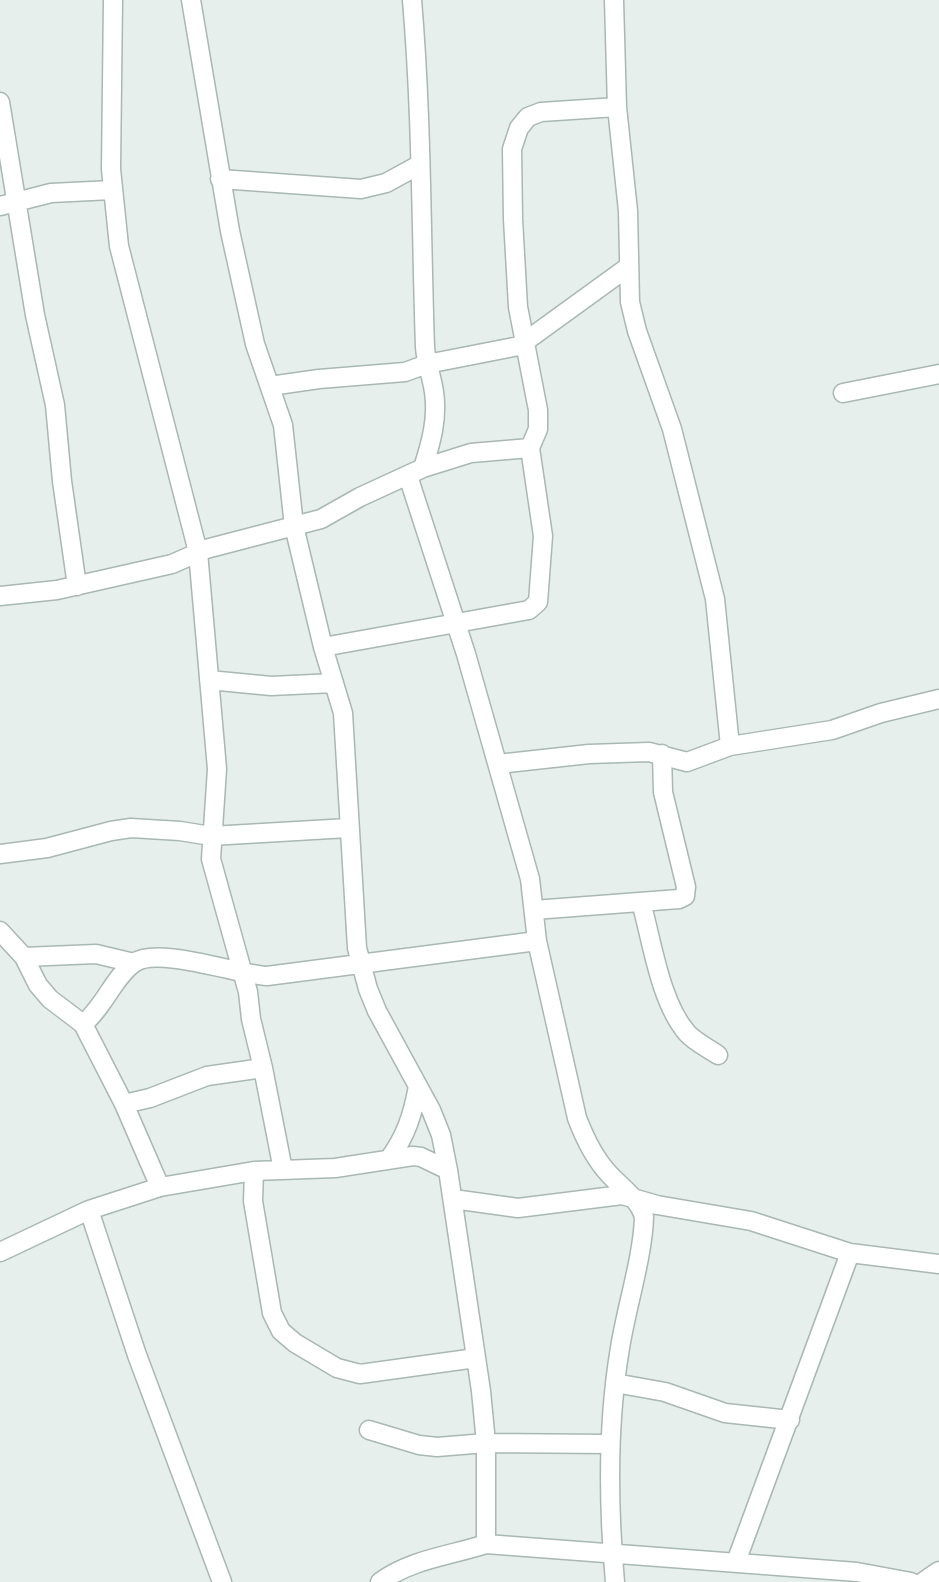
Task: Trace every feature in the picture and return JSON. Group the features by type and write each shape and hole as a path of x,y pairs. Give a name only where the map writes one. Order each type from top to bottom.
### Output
{"street":[{"path":"113,0 112,190 118,246 198,552 217,769 211,836 213,869 226,906 244,975 283,1170"},
{"path":"191,0 220,179 255,344 284,436 294,526 323,647 343,713 348,828 360,962 377,1011 418,1086 441,1135 448,1170 476,1358 486,1443 486,1544"},
{"path":"412,0 419,108 419,165 423,204 427,363 434,391 435,413 430,447 415,472 455,623 530,879 537,941 583,1134 604,1168 636,1200 642,1211 644,1223 615,1383 609,1444 615,1582"},
{"path":"614,0 617,107 628,211 628,267 633,316 672,429 714,599 730,746"},
{"path":"0,102 8,204 55,405 62,481 77,586"},
{"path":"323,647 529,610 538,602 543,536 530,448 538,429 538,410 534,377 518,307 512,148 519,128 528,117 541,112 617,107"},
{"path":"220,179 361,189 386,183 419,165"},
{"path":"8,204 51,192 112,190"},
{"path":"270,386 319,379 405,372 427,363 525,343 628,267"},
{"path":"843,393 939,374"},
{"path":"0,596 77,586 150,570 187,559 198,552 321,519 360,496 415,472 471,453 530,448"},
{"path":"209,680 271,686 334,683"},
{"path":"498,764 589,754 649,752 662,754 673,761 687,762 730,746 832,730 881,713 939,699"},
{"path":"534,910 679,899 686,896 686,887 663,792 662,754"},
{"path":"0,854 47,848 131,828 180,831 211,836 348,828"},
{"path":"641,902 662,979 678,1022 689,1036 718,1055"},
{"path":"0,931 24,957 38,985 50,999 83,1024 124,1104 160,1187"},
{"path":"83,1024 98,1011 134,963 146,958 160,956 244,975 286,975 360,962 537,941"},
{"path":"24,957 96,954 134,963"},
{"path":"124,1104 150,1098 217,1074 263,1068"},
{"path":"389,1159 404,1138 418,1086"},
{"path":"0,1252 89,1210 160,1187 254,1171 335,1168 421,1156 448,1170"},
{"path":"254,1171 254,1201 272,1313 281,1331 295,1343 337,1368 360,1374 476,1358"},
{"path":"453,1199 518,1208 612,1195 751,1221 850,1253 939,1264"},
{"path":"89,1210 137,1355 222,1582"},
{"path":"736,1562 850,1253"},
{"path":"615,1383 665,1392 725,1413 790,1420"},
{"path":"369,1430 428,1446 486,1443 609,1444"},
{"path":"380,1582 424,1559 458,1553 486,1544 857,1572 911,1582"},
{"path":"923,1582 939,1571"}]}
